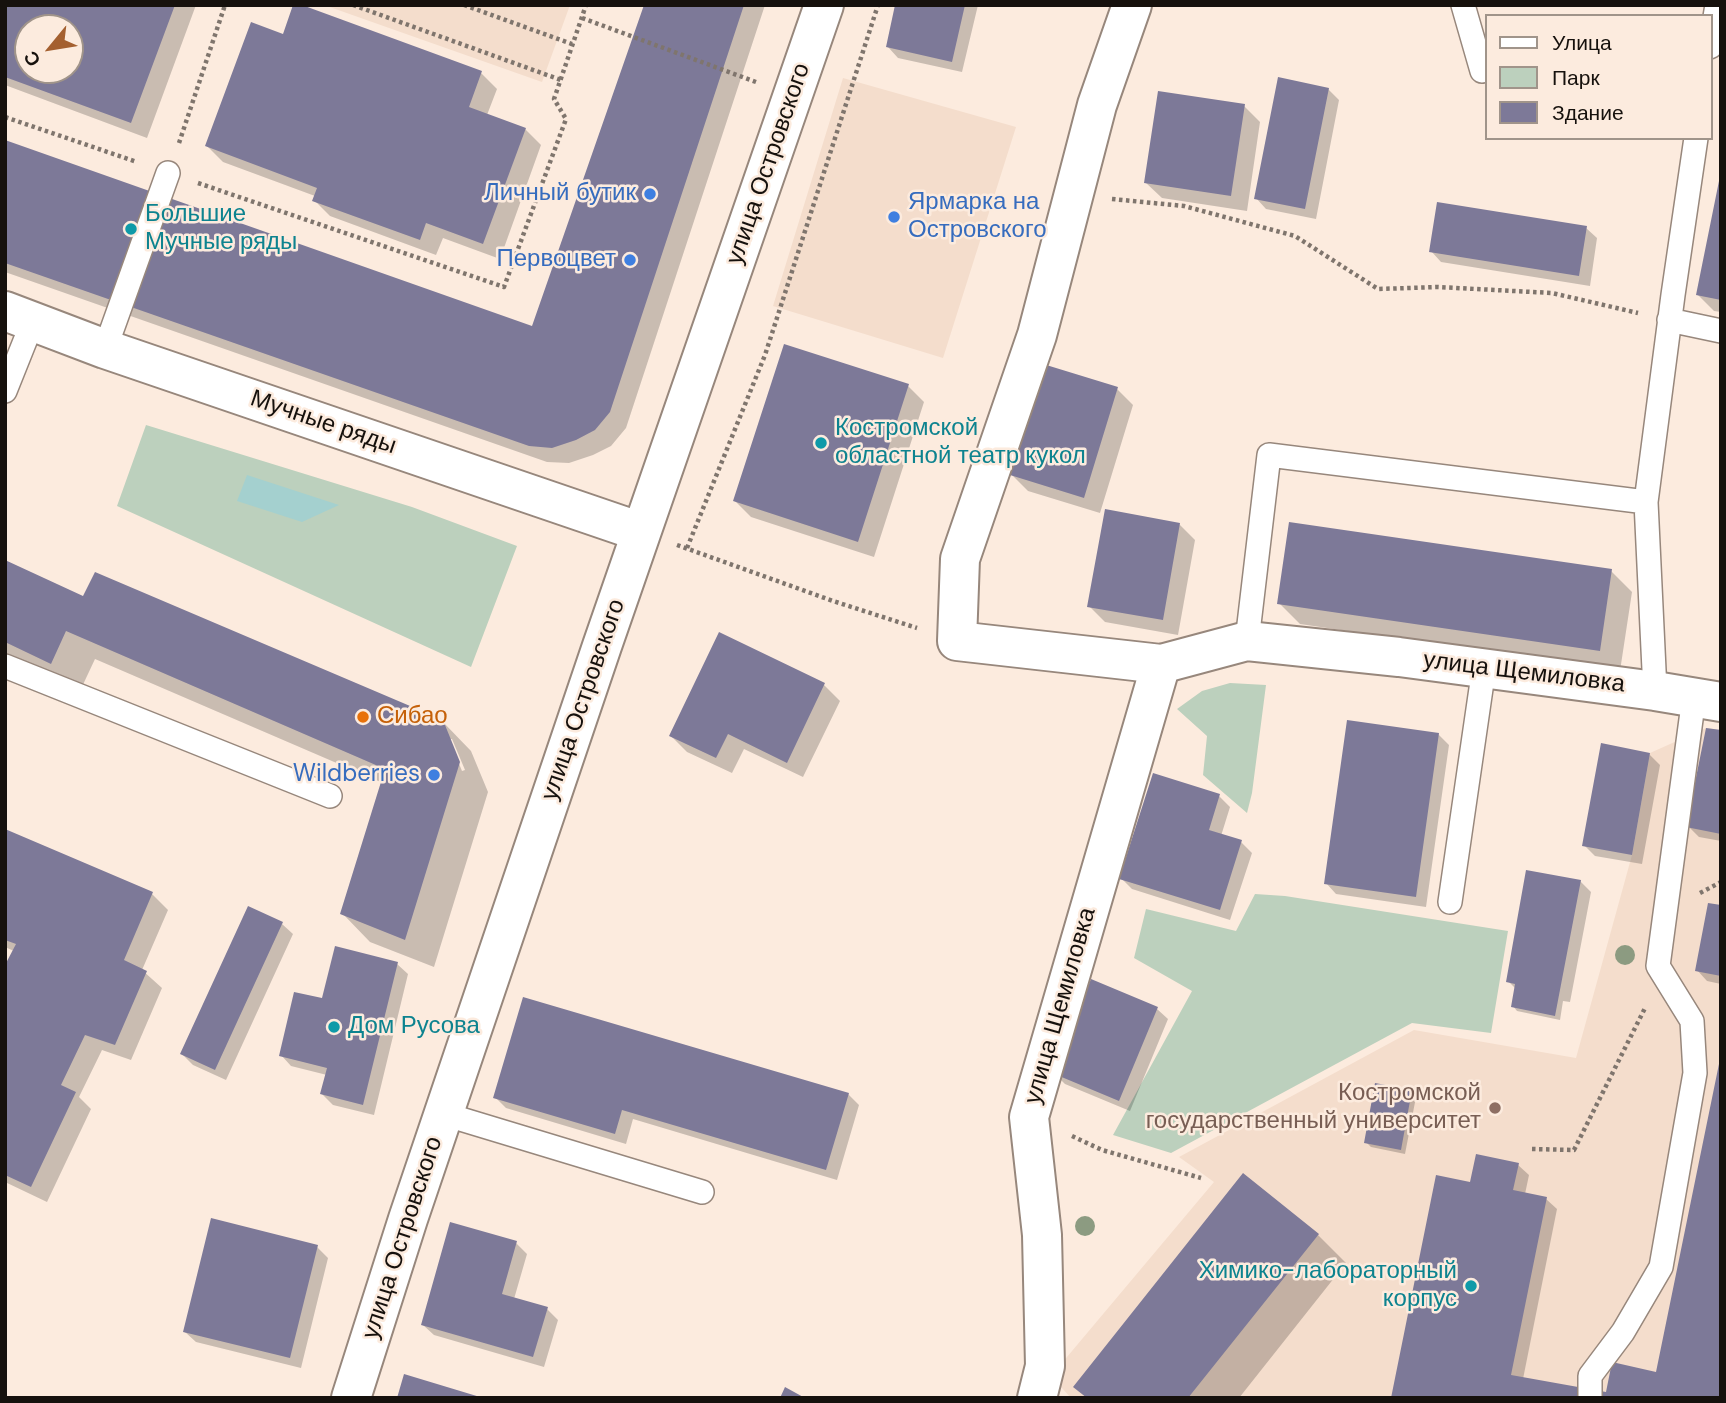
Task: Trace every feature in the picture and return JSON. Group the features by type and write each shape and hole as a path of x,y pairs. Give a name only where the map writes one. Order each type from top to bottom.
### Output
{"street":[{"name":"улица Островского","path":"351,1398 641,532 824,5"},
{"path":"957,641 960,559 1037,335 1097,105 1132,5"},
{"name":"Мучные ряды","path":"19,316 105,349 641,532"},
{"name":"улица Щемиловка","path":"957,641 1161,664 1247,641 1484,668 1708,699"},
{"name":"улица Щемиловка","path":"1037,1398 1045,1366 1042,1235 1029,1116 1161,664"}],"lane":[{"path":"1463,5 1482,71"},
{"path":"1712,35 1717,5"},
{"path":"1655,691 1646,502 1696,140"},
{"path":"105,349 168,173"},
{"path":"5,391 19,316"},
{"path":"1669,320 1721,331"},
{"path":"1247,641 1269,455 1646,502"},
{"path":"5,666 330,796"},
{"path":"1450,902 1484,668"},
{"path":"1590,1398 1590,1376 1623,1332 1661,1267 1695,1073 1692,1021 1657,967 1708,699"},
{"path":"444,1114 702,1192"}],"path":[{"path":"168,173 225,5"},
{"path":"353,5 561,80"},
{"path":"464,5 572,44"},
{"path":"5,117 504,287 566,120 554,99 586,5"},
{"path":"687,548 765,355 878,5"},
{"path":"582,18 793,96"},
{"path":"1074,195 1184,206 1295,236 1378,289 1438,287 1552,293 1669,320"},
{"path":"641,532 832,601 957,641"},
{"path":"1532,1149 1574,1150 1644,1012 1657,967"},
{"path":"1029,1116 1102,1150 1201,1178"}],"shaded area":[{"path":"324,5 570,5 542,82"},
{"name":"Ярмарка на Островского","path":"843,78 1016,127 943,358 773,306"},
{"name":"Костромской государственный университет","path":"1706,728 1721,730 1721,1398 1071,1398 1051,1376 1214,1182 1179,1157 1414,1030 1576,1058 1632,855 1650,753"}],"green space":[{"path":"146,425 412,507 517,546 471,667 117,506"},
{"path":"1230,683 1266,685 1247,813 1203,775 1207,736 1177,709 1202,691"},
{"path":"1255,894 1285,896 1508,931 1491,1033 1412,1023 1171,1153 1113,1135 1192,991 1134,958 1146,909 1236,931"}],"water":[{"path":"247,475 339,505 302,522 237,501"}],"building":[{"path":"5,5 175,5 131,123 24,84 84,84 84,14 14,14 14,80 5,77"},
{"path":"293,5 302,5 482,71 469,107 526,128 483,244 426,223 420,240 312,201 317,188 205,146 251,22 283,34"},
{"name":"Большие Мучные ряды","path":"644,5 744,5 610,412 595,430 576,440 552,448 529,446 5,263 5,140 532,326"},
{"path":"895,5 965,5 952,62 886,47"},
{"path":"1278,77 1329,88 1305,209 1254,199"},
{"path":"1158,91 1245,104 1231,196 1144,183"},
{"path":"1721,176 1721,300 1696,295"},
{"path":"1437,202 1587,226 1579,276 1429,252"},
{"name":"Костромской областной театр кукол","path":"784,344 909,384 858,542 733,501"},
{"path":"1043,364 1118,387 1084,498 1010,475"},
{"path":"1105,509 1180,523 1163,620 1087,607"},
{"path":"1289,522 1612,569 1600,651 1277,604"},
{"path":"5,560 83,596 95,572 443,720 460,762 405,940 340,914 385,769 66,631 51,664 5,642"},
{"path":"719,632 825,683 787,763 728,734 716,758 669,736"},
{"path":"1347,720 1439,733 1416,897 1324,884"},
{"path":"1706,728 1721,730 1721,834 1686,827"},
{"path":"1601,743 1650,753 1632,855 1582,846"},
{"path":"1153,773 1220,794 1209,830 1242,840 1220,910 1119,879"},
{"path":"5,829 153,892 124,960 147,971 115,1045 85,1035 61,1085 76,1092 31,1187 5,1175 5,965 16,944 5,940"},
{"path":"1526,870 1581,880 1555,1016 1511,1007 1515,984 1506,982"},
{"path":"1708,903 1721,905 1721,976 1695,971"},
{"path":"248,906 283,922 215,1070 180,1054"},
{"name":"Дом Русова","path":"335,946 398,962 363,1105 320,1094 327,1068 279,1056 294,992 322,998"},
{"path":"1091,979 1158,1007 1119,1101 1052,1073"},
{"path":"523,997 849,1093 826,1170 622,1110 615,1134 493,1098"},
{"name":"Химико-лабораторный корпус","path":"1720,1059 1721,1398 1391,1398 1436,1175 1470,1182 1476,1154 1519,1163 1513,1190 1547,1197 1511,1375 1606,1392 1612,1362 1656,1372"},
{"path":"1375,1083 1412,1090 1401,1150 1364,1143"},
{"path":"1243,1173 1319,1234 1188,1398 1087,1398 1073,1387"},
{"path":"211,1218 318,1245 290,1358 183,1332"},
{"path":"450,1222 517,1241 502,1294 548,1307 533,1357 421,1325"},
{"path":"404,1374 480,1397 397,1398"},
{"path":"785,1387 805,1398 780,1398"}],"place":[{"name":"Личный бутик","path":"650,194"},
{"name":"Ярмарка на Островского","path":"894,217"},
{"name":"Большие Мучные ряды","path":"131,229"},
{"name":"Первоцвет","path":"630,260"},
{"name":"Костромской областной театр кукол","path":"821,443"},
{"name":"Сибао","path":"363,717"},
{"name":"Wildberries","path":"434,775"},
{"name":"Дом Русова","path":"334,1027"},
{"name":"Костромской государственный университет","path":"1495,1108"},
{"name":"Химико-лабораторный корпус","path":"1471,1286"}]}
